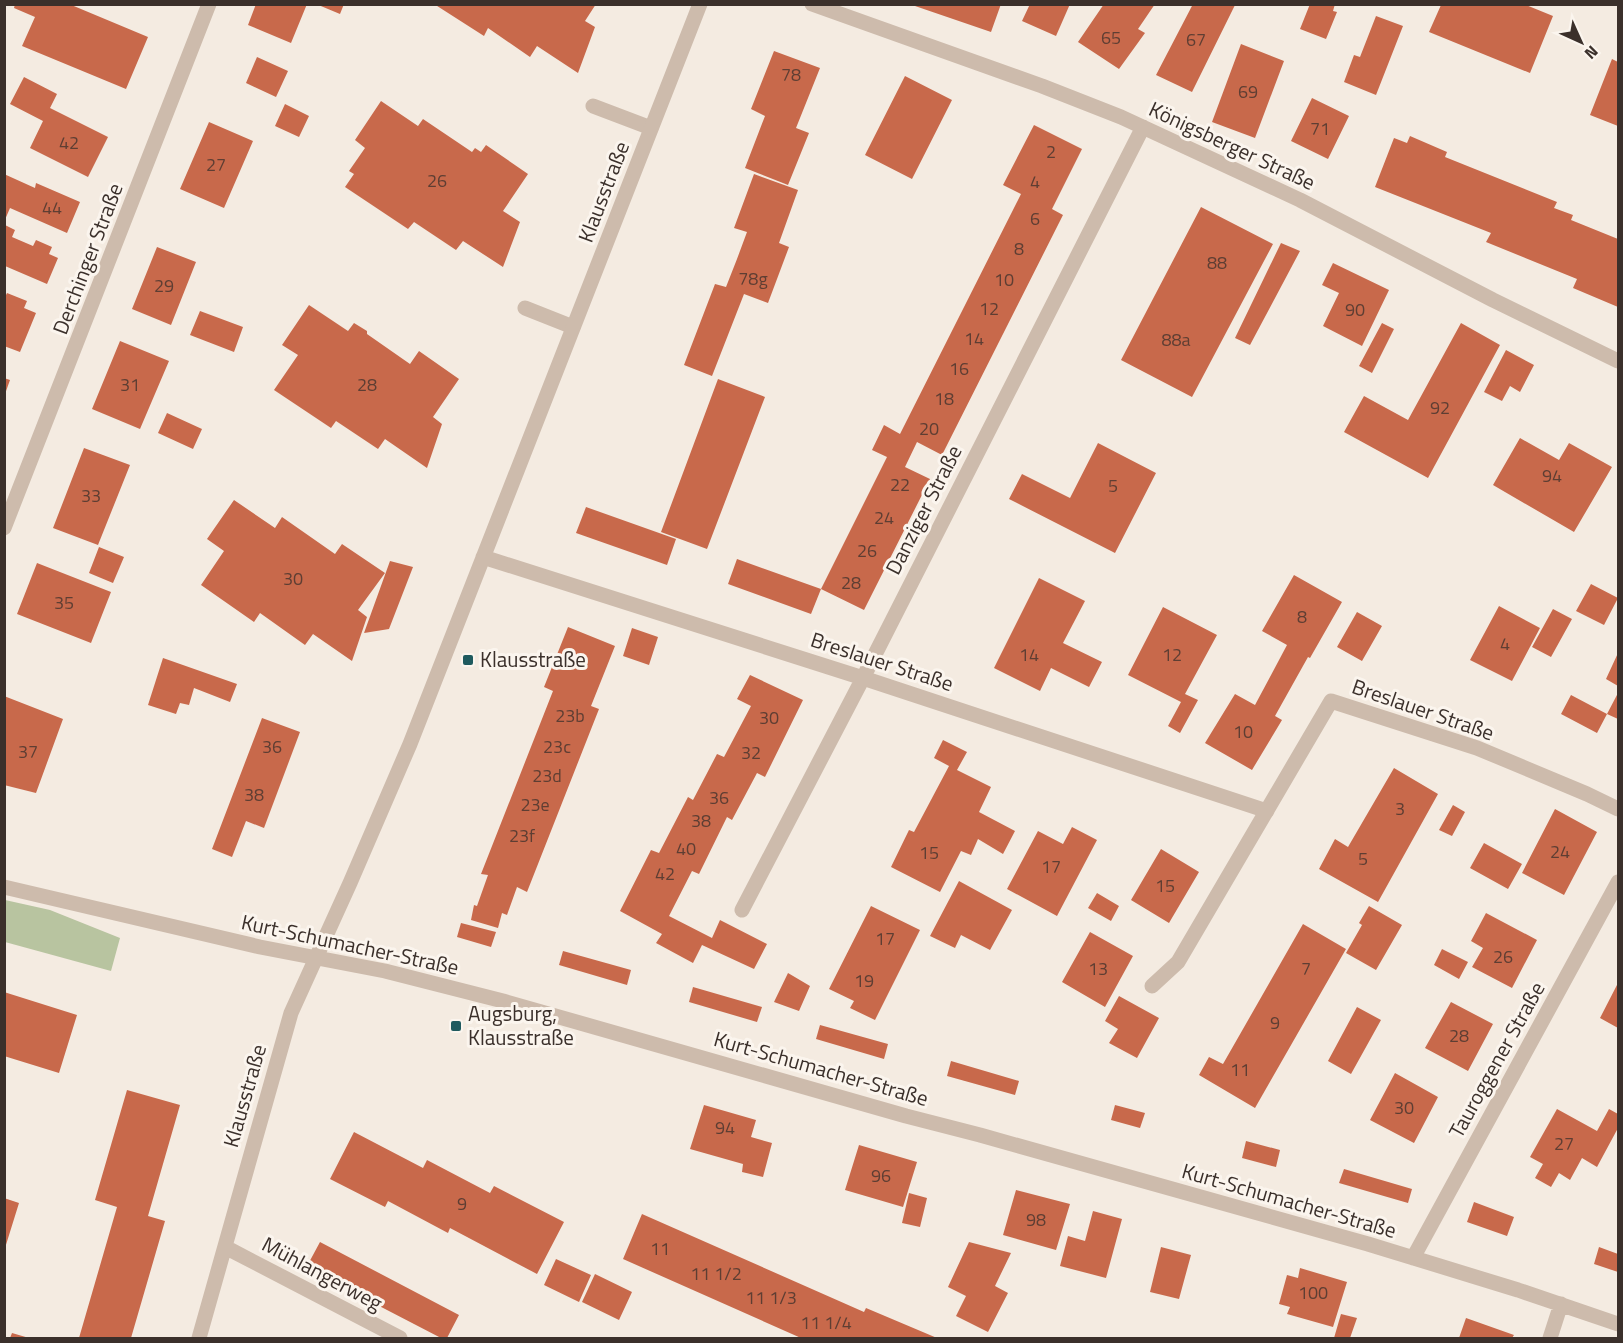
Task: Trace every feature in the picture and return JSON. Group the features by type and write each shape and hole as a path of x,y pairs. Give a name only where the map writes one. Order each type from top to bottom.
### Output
{"street":[{"name":"Derchinger Straße","path":"4,528 209,4"},
{"name":"Klausstraße","path":"199,1338 291,1012 410,744 700,4"},
{"name":"Königsberger Straße","path":"813,4 1042,86 1121,117 1312,206 1618,362"},
{"path":"593,106 651,128"},
{"name":"Danziger Straße","path":"742,910 1143,127"},
{"path":"525,308 573,327"},
{"name":"Breslauer Straße","path":"483,557 1267,811"},
{"name":"Breslauer Straße","path":"1152,986 1178,962 1331,701 1477,748 1618,808"},
{"name":"Tauroggener Straße","path":"1413,1258 1618,882"},
{"name":"Kurt-Schumacher-Straße","path":"4,887 260,947 385,971 503,1001 1368,1244 1562,1304 1618,1324"},
{"name":"Mühlangerweg","path":"225,1247 400,1338"},
{"path":"1550,1338 1562,1304"}],"green space":[{"path":"5,900 50,910 120,938 111,971 5,942"}],"building":[{"path":"15,4 69,4 148,37 126,89 22,46 35,17 14,8"},
{"path":"256,4 307,4 291,43 248,25"},
{"path":"316,4 344,4 340,14"},
{"path":"434,4 596,4 585,21 595,27 578,73 537,46 530,57 488,28 484,36"},
{"path":"916,4 1001,4 991,32 915,6"},
{"path":"1030,4 1070,4 1056,36 1022,21"},
{"path":"1104,4 1155,4 1138,29 1145,33 1119,69 1078,42"},
{"path":"1193,4 1235,5 1192,92 1156,75"},
{"path":"1310,4 1335,4 1333,11 1337,12 1326,39 1300,29"},
{"path":"1441,5 1526,5 1553,16 1530,73 1429,32"},
{"path":"1376,16 1403,26 1376,95 1344,82 1354,55 1360,57"},
{"path":"1241,44 1284,61 1255,138 1212,122"},
{"path":"774,51 820,68 796,128 809,133 788,185 745,168 765,116 751,109"},
{"path":"257,57 288,71 276,97 246,83"},
{"path":"1612,59 1618,62 1618,126 1590,115"},
{"path":"905,76 952,100 912,179 865,155"},
{"path":"24,77 57,94 50,108 108,137 88,177 30,148 43,121 10,104"},
{"path":"1312,98 1349,116 1328,159 1291,141"},
{"path":"381,101 418,126 423,119 472,152 475,148 481,152 486,145 528,174 503,211 520,222 503,267 463,241 456,250 414,222 408,229 345,187 354,174 349,171 365,148 355,140"},
{"path":"285,104 309,116 299,137 275,126"},
{"path":"209,122 253,141 224,208 180,189"},
{"path":"1034,125 1082,149 1052,209 1063,215 942,455 917,442 905,467 930,479 864,610 821,589 887,457 872,450 884,425 900,434 1021,194 1003,185"},
{"path":"1410,136 1447,152 1445,157 1557,202 1554,208 1573,215 1571,220 1618,239 1618,307 1573,288 1577,279 1486,242 1491,233 1375,187 1394,138 1407,143"},
{"path":"4,174 35,188 36,183 80,202 67,233 10,208 4,222"},
{"path":"754,174 798,190 779,243 789,247 768,303 744,294 712,376 684,365 715,284 726,287 747,232 734,228"},
{"path":"1201,207 1273,244 1192,397 1121,360"},
{"path":"5,225 15,230 12,237 33,246 36,240 52,247 49,254 58,258 47,284 5,266"},
{"path":"1281,243 1300,251 1250,345 1235,338"},
{"path":"157,247 196,262 171,325 132,309"},
{"path":"1333,263 1389,290 1362,346 1323,326 1339,293 1322,285"},
{"path":"7,293 27,301 24,308 36,313 20,352 4,346 4,299"},
{"path":"309,305 348,331 354,323 410,364 419,351 459,379 433,417 442,424 427,468 385,439 378,449 336,421 331,428 274,390 298,355 282,345"},
{"path":"200,311 243,327 234,352 190,335"},
{"path":"1382,323 1394,329 1372,373 1359,366"},
{"path":"1461,323 1500,345 1428,478 1344,432 1364,396 1408,420"},
{"path":"120,341 169,361 140,429 92,409"},
{"path":"1506,350 1534,365 1520,392 1510,386 1502,401 1484,392"},
{"path":"4,378 10,380 5,394 4,394"},
{"path":"718,379 765,397 707,549 661,532"},
{"path":"167,413 202,429 193,449 158,433"},
{"path":"1520,438 1559,460 1569,443 1612,467 1574,532 1493,485"},
{"path":"1098,443 1156,473 1115,553 1009,499 1022,474 1070,498"},
{"path":"84,448 130,465 98,545 53,528"},
{"path":"234,500 275,528 282,517 335,554 342,544 385,573 358,610 367,617 352,661 313,634 305,645 260,613 254,622 201,585 224,551 207,539"},
{"path":"586,507 676,539 667,565 576,533"},
{"path":"99,547 124,557 113,583 89,573"},
{"path":"737,559 821,589 811,614 728,584"},
{"path":"390,561 413,567 389,629 364,633"},
{"path":"37,563 111,592 91,643 17,614"},
{"path":"1294,575 1342,602 1275,716 1282,720 1252,770 1205,743 1235,694 1255,705 1287,645 1262,631"},
{"path":"1039,578 1085,601 1063,643 1102,662 1089,687 1051,668 1040,691 994,668"},
{"path":"1591,584 1618,598 1604,625 1576,611"},
{"path":"1499,606 1540,628 1512,681 1470,660"},
{"path":"1163,607 1217,635 1185,694 1198,700 1180,733 1168,726 1181,702 1128,675"},
{"path":"1553,609 1572,619 1551,657 1532,647"},
{"path":"1357,612 1382,626 1362,661 1337,647"},
{"path":"568,627 615,646 591,706 599,709 527,892 517,887 507,915 502,913 498,928 471,920 474,905 477,906 488,875 481,874 553,691 544,687"},
{"path":"632,628 658,637 649,665 623,656"},
{"path":"1618,653 1618,686 1606,679"},
{"path":"163,658 237,684 230,702 194,688 189,705 180,703 176,714 148,705"},
{"path":"750,675 803,700 765,777 757,773 732,820 727,817 699,874 692,871 669,916 712,938 720,920 767,944 754,969 702,945 693,963 656,943 662,934 620,911 651,850 659,853 688,797 693,800 717,754 724,757 751,706 737,699"},
{"path":"1618,693 1618,719 1607,714"},
{"path":"1571,695 1607,714 1597,733 1561,714"},
{"path":"4,696 63,719 36,793 4,785"},
{"path":"262,718 300,732 264,828 246,821 232,857 212,849"},
{"path":"943,740 967,752 957,770 991,787 979,812 1015,831 1003,854 978,839 971,855 961,851 940,892 891,867 909,830 914,832 949,766 934,758"},
{"path":"1394,768 1438,794 1378,902 1319,869 1335,839 1348,847"},
{"path":"1453,805 1465,812 1452,836 1439,830"},
{"path":"1555,809 1597,832 1564,895 1522,873"},
{"path":"1072,827 1097,840 1057,916 1007,889 1038,831 1063,844"},
{"path":"1484,843 1522,864 1508,889 1470,868"},
{"path":"1161,849 1199,872 1169,923 1131,900"},
{"path":"959,881 1012,910 990,950 961,935 955,948 930,936"},
{"path":"1097,893 1119,906 1111,921 1088,908"},
{"path":"871,906 920,930 875,1020 850,1008 854,1001 829,989"},
{"path":"1369,906 1402,925 1376,970 1346,953 1362,925 1359,923"},
{"path":"1486,913 1537,940 1512,988 1472,967 1483,948 1471,941"},
{"path":"461,923 496,932 491,947 457,937"},
{"path":"1303,924 1346,949 1255,1108 1199,1075 1209,1057 1223,1064"},
{"path":"1090,932 1133,956 1105,1007 1062,982"},
{"path":"1442,949 1468,962 1459,979 1434,965"},
{"path":"563,951 631,970 627,985 559,965"},
{"path":"788,973 810,986 799,1011 774,1002"},
{"path":"1618,983 1618,1028 1600,1018"},
{"path":"693,987 762,1007 757,1022 689,1002"},
{"path":"4,992 77,1015 59,1073 4,1056"},
{"path":"1119,996 1159,1018 1137,1058 1109,1043 1118,1029 1105,1021"},
{"path":"1451,1002 1493,1024 1468,1071 1425,1048"},
{"path":"1357,1007 1381,1020 1351,1074 1328,1061"},
{"path":"820,1025 888,1044 884,1059 816,1039"},
{"path":"951,1061 1019,1081 1015,1095 947,1076"},
{"path":"1395,1073 1438,1097 1414,1143 1370,1120"},
{"path":"127,1090 180,1105 148,1216 165,1221 131,1338 79,1338 117,1207 95,1200"},
{"path":"704,1105 756,1120 751,1137 772,1143 763,1177 742,1172 743,1164 690,1149"},
{"path":"1115,1105 1145,1113 1140,1128 1111,1120"},
{"path":"1557,1109 1597,1131 1609,1109 1618,1114 1618,1128 1597,1167 1582,1158 1570,1180 1559,1173 1551,1187 1535,1178 1543,1164 1530,1157"},
{"path":"354,1132 423,1168 427,1160 490,1193 494,1186 564,1222 537,1274 450,1228 448,1233 388,1201 385,1207 330,1179"},
{"path":"1246,1141 1280,1150 1276,1167 1242,1158"},
{"path":"859,1145 917,1162 903,1207 845,1190"},
{"path":"1344,1169 1412,1189 1408,1203 1339,1183"},
{"path":"1016,1190 1070,1204 1056,1250 1003,1235"},
{"path":"909,1193 927,1198 920,1227 902,1223"},
{"path":"4,1198 19,1203 5,1248 4,1248"},
{"path":"1474,1202 1514,1217 1507,1236 1467,1222"},
{"path":"1093,1211 1122,1219 1106,1278 1060,1266 1068,1236 1085,1241"},
{"path":"642,1214 864,1312 866,1308 937,1338 801,1338 623,1259"},
{"path":"320,1242 459,1315 447,1338 441,1338 306,1268"},
{"path":"969,1242 1011,1253 995,1286 1008,1293 988,1332 956,1316 966,1296 948,1287"},
{"path":"1161,1247 1191,1255 1179,1299 1150,1292"},
{"path":"1599,1247 1618,1254 1618,1272 1594,1264"},
{"path":"556,1259 591,1275 579,1302 544,1285"},
{"path":"1300,1268 1347,1282 1333,1327 1287,1314 1290,1307 1279,1304 1287,1275 1298,1278"},
{"path":"595,1274 632,1292 619,1320 582,1302"},
{"path":"1341,1314 1357,1318 1350,1338 1334,1338"},
{"path":"1466,1318 1514,1335 1512,1338 1459,1338"},
{"path":"12,1333 29,1338 10,1338"}],"place":[{"name":"Klausstraße","path":"468,660"},
{"name":"Augsburg, Klausstraße","path":"456,1026"}]}
